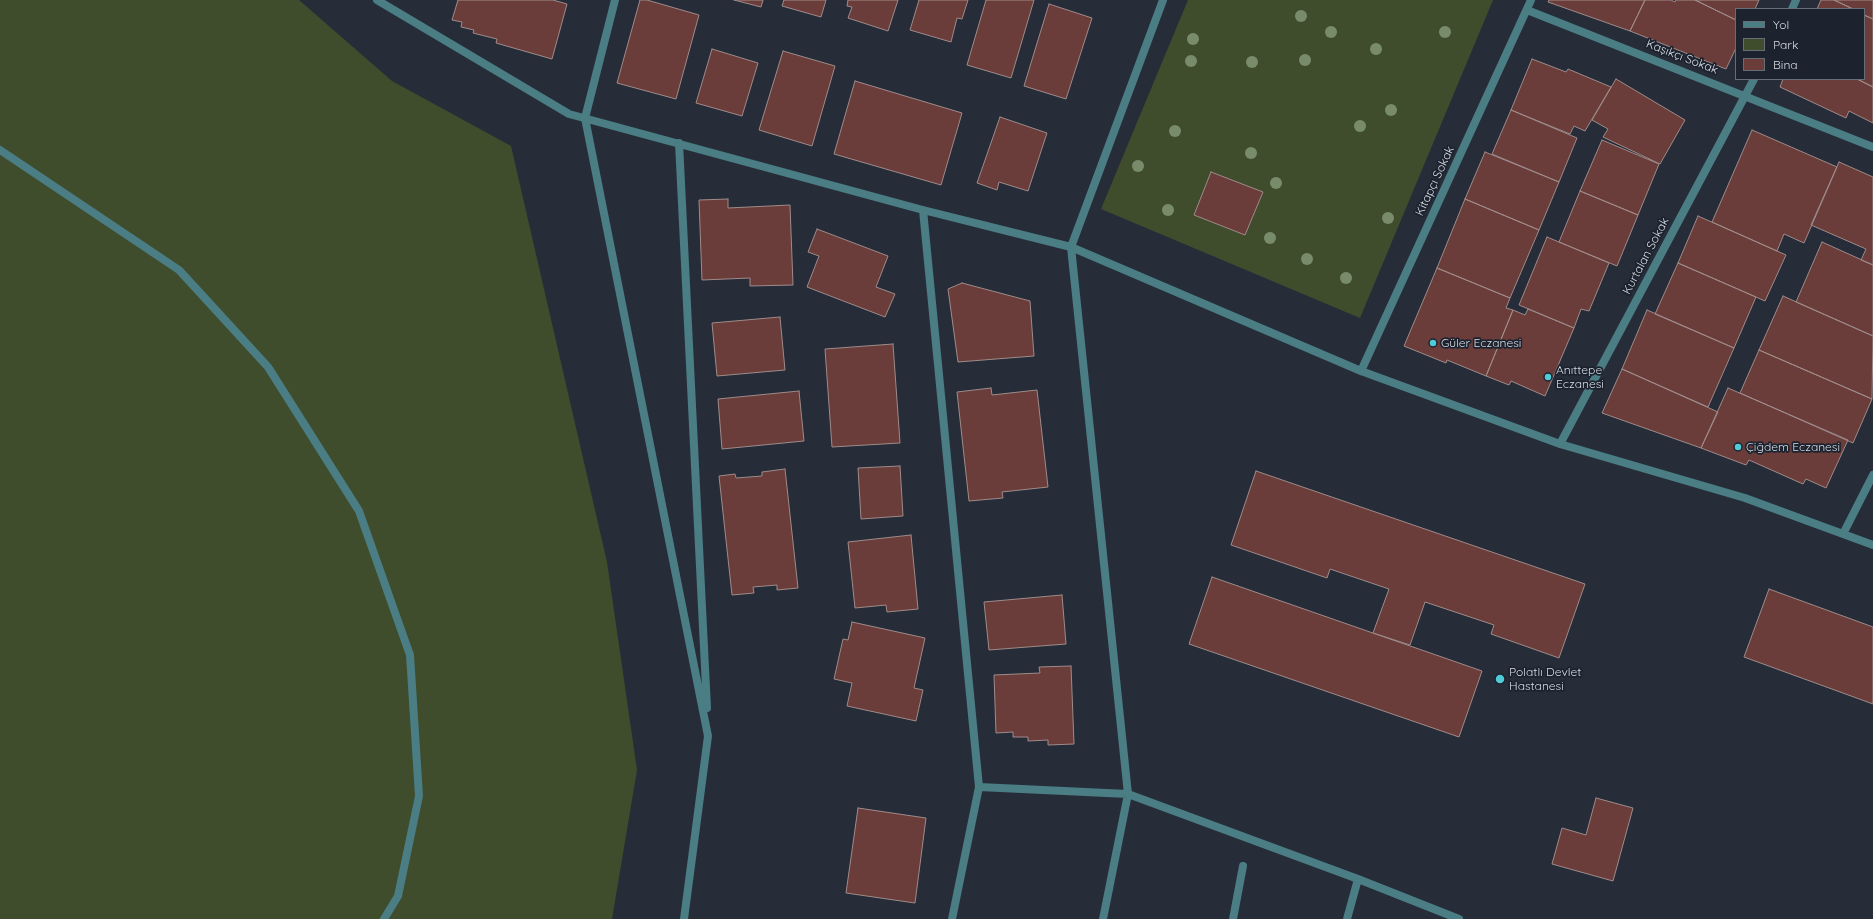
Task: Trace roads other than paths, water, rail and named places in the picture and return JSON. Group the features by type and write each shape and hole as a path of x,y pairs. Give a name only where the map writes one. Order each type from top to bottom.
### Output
{"street":[{"path":"377,0 569,114 923,210 1071,247 1361,371 1560,444 1745,498 1873,545"},
{"path":"615,0 585,118 708,736"},
{"path":"1102,919 1128,794 1071,247 1161,0"},
{"name":"Kitapçı Sokak","path":"1361,371 1531,0"},
{"name":"Kaşıkçı Sokak","path":"1526,10 1746,95 1873,147"},
{"name":"Kurtalan Sokak","path":"1560,444 1754,80"},
{"path":"679,143 708,736 684,919"},
{"path":"0,150 179,270 268,366 359,511 410,655 419,796 398,896 384,919"},
{"path":"923,210 978,787 952,919"},
{"path":"1843,534 1873,475"},
{"path":"978,787 1128,794 1358,879 1459,919"},
{"path":"1234,919 1243,866"},
{"path":"1347,919 1358,879"}],"place":[{"name":"Güler Eczanesi","path":"1433,343"},
{"name":"Anıttepe Eczanesi","path":"1548,377"},
{"name":"Çiğdem Eczanesi","path":"1738,447"},
{"name":"Polatlı Devlet Hastanesi","path":"1500,679"}]}
